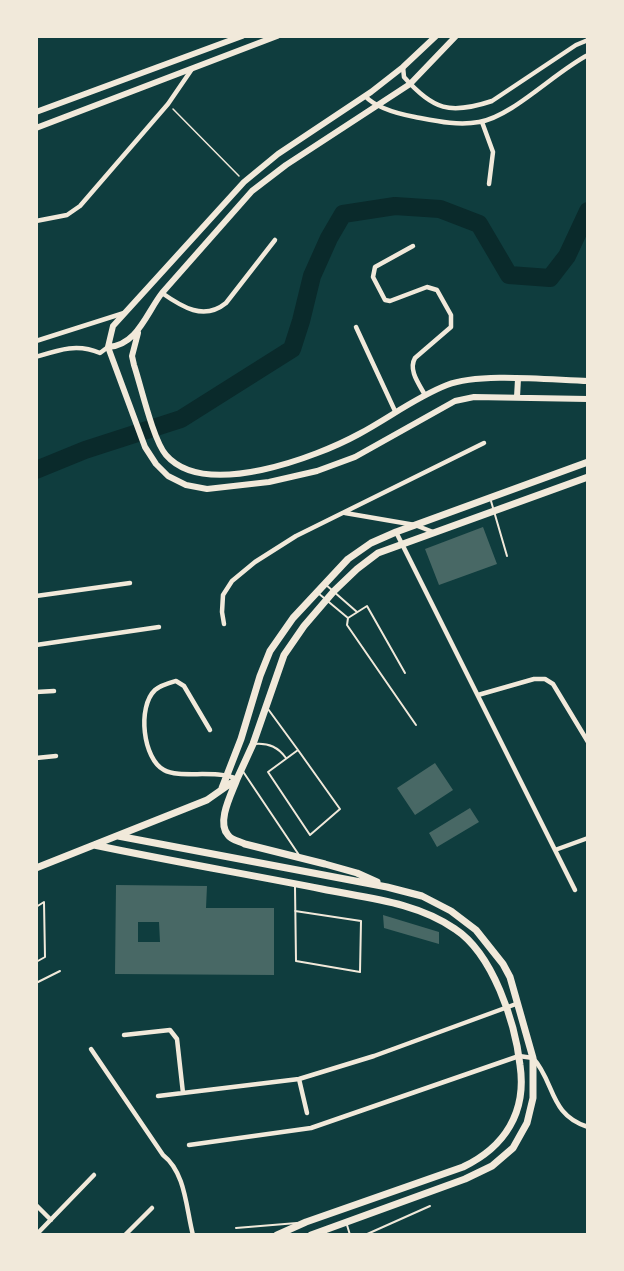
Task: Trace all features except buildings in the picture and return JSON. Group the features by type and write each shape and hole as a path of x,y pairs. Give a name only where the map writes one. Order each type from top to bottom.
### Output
{"main road":[{"path":"222,789 270,651 293,618 348,559 371,543 396,532 588,462"},
{"path":"387,887 357,873 245,844 229,837 224,829 224,818 237,779 284,656 304,626 334,591 378,553 588,477"},
{"path":"36,868 207,800 237,779"},
{"path":"118,836 387,887 431,900 463,919 476,930 503,964 510,977 533,1058 534,1090 523,1131 508,1153 482,1172 311,1235"},
{"path":"94,845 178,863 295,883 421,910 456,929 481,955 494,978 506,1008 519,1056 521,1092 519,1106 507,1131 493,1149 480,1159 463,1167 306,1222 277,1235"},
{"path":"456,929 463,919"},
{"path":"380,1196 384,1209"}],"street":[{"path":"36,112 242,36"},
{"path":"36,128 277,36"},
{"path":"436,36 403,68 278,154 244,182 113,326 108,347 145,447 156,464 168,476 186,485 207,489 231,488 317,471 355,457 455,401 474,397 588,399"},
{"path":"456,36 410,84 286,165 252,191 153,305 138,333 132,356 159,444 167,456 192,471 210,475 232,475 314,455 361,433 395,411 449,384 471,379 588,381"},
{"path":"403,68 404,77 410,84 437,106 457,109 476,107 492,101 588,39"},
{"path":"365,96 371,102 398,114 441,122 482,122 501,114 588,55"},
{"path":"36,221 67,215 80,206 168,104 192,69"},
{"path":"482,122 493,152 489,184"},
{"path":"162,293 196,312 219,308 226,303 275,240"},
{"path":"413,246 375,267 373,277 385,300 390,301 427,287 437,290 450,315 451,327 412,363 413,372 425,395"},
{"path":"36,341 124,313"},
{"path":"356,327 395,411"},
{"path":"36,357 62,348 73,347 86,348 100,353 138,333"},
{"path":"518,379 518,397"},
{"path":"224,624 223,595 232,581 255,562 296,536 484,443"},
{"path":"345,513 415,525 433,532"},
{"path":"396,532 575,890"},
{"path":"36,596 130,584"},
{"path":"36,645 159,627"},
{"path":"478,695 534,679 546,679 553,684 588,741"},
{"path":"210,730 184,686 176,681 153,692 146,708 145,733 150,754 158,767 168,772 227,774 237,779"},
{"path":"36,692 54,691"},
{"path":"36,758 56,756"},
{"path":"555,850 588,838"},
{"path":"158,1096 299,1079 374,1056 516,1004"},
{"path":"124,1035 170,1030 177,1039 183,1093"},
{"path":"92,1049 163,1155 171,1163 181,1182 194,1235"},
{"path":"189,1145 311,1128 519,1056 533,1058 541,1069 559,1108 581,1125 588,1127"},
{"path":"299,1079 308,1113"},
{"path":"36,1235 94,1175"},
{"path":"36,1205 51,1220"},
{"path":"125,1235 152,1208"}],"lane":[{"path":"490,498 507,556"},
{"path":"324,583 357,612"},
{"path":"316,591 348,618"},
{"path":"405,673 367,606 348,618 347,625 416,725"},
{"path":"266,706 298,750 340,809 310,835 268,772 298,750"},
{"path":"252,744 266,743 281,751 286,759"},
{"path":"242,770 301,858"},
{"path":"295,870 295,910 296,961 360,972 361,921 295,910"},
{"path":"36,906 44,902 45,957 36,962"},
{"path":"36,983 60,971"},
{"path":"366,1235 430,1206"},
{"path":"236,1228 306,1222"},
{"path":"346,1222 350,1235"}],"path":[{"path":"168,104 244,182"}],"waterway":[{"path":"36,470 85,450 181,419 292,349 312,276 343,214 395,206 440,209 479,224 509,275 550,278 567,256 588,211"}]}
